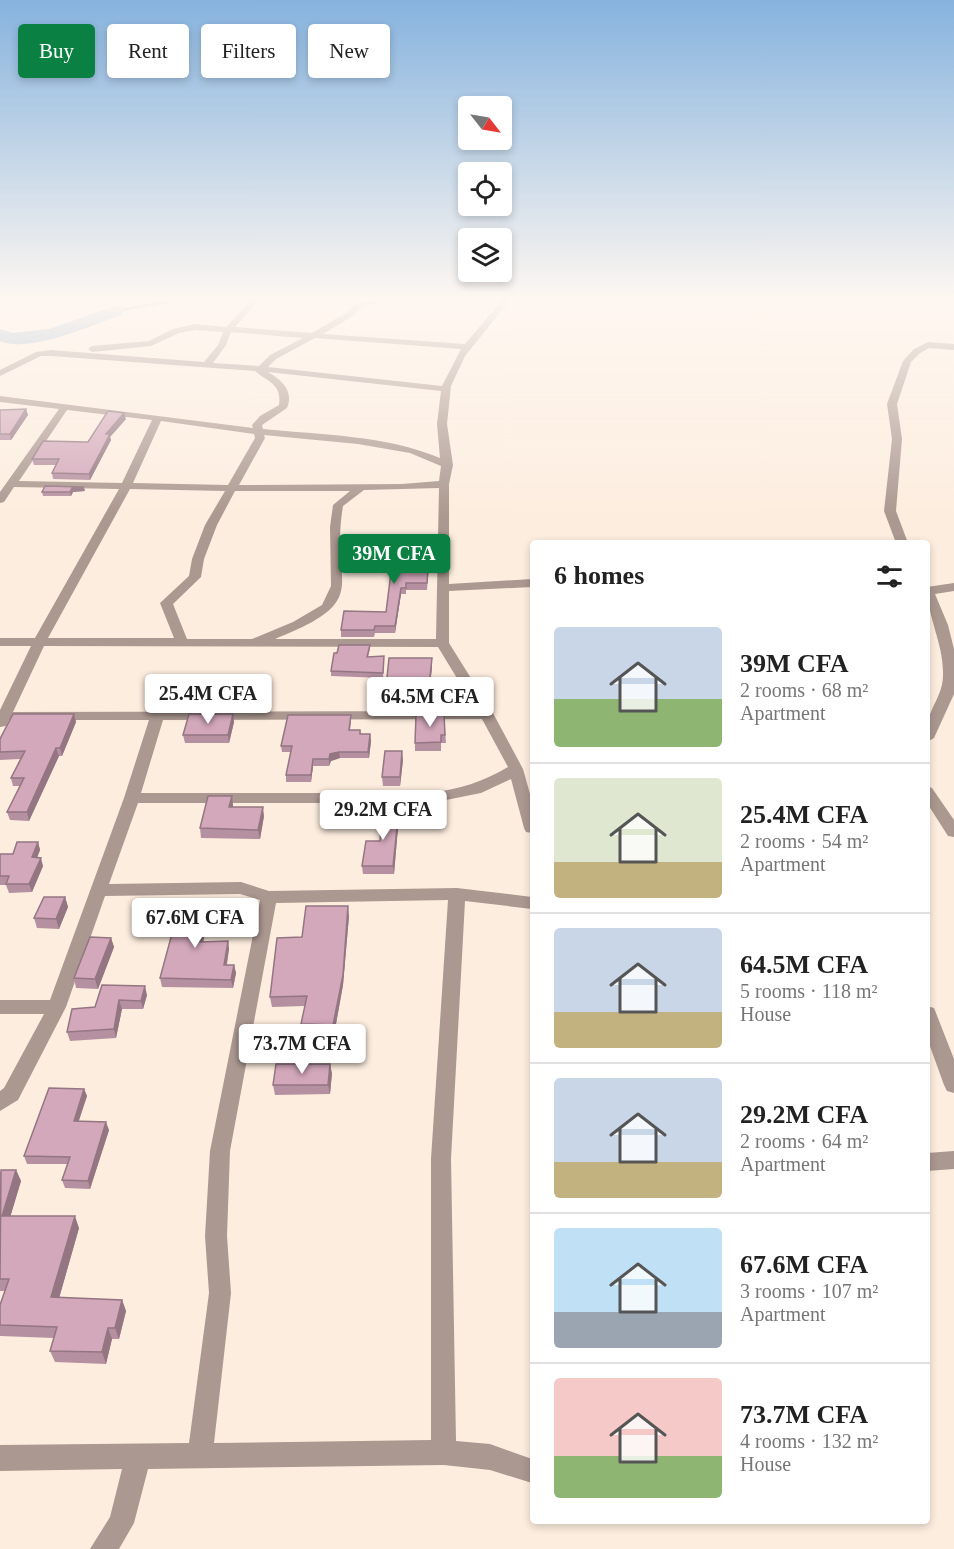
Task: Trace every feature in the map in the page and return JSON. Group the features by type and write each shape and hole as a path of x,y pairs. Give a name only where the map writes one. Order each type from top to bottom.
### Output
{"street":[{"path":"182,643 166,603 195,577 211,525 260,438 257,425 263,418 284,406 287,395 283,386 259,371"},
{"path":"264,371 326,375 447,389"},
{"path":"452,371 442,422 448,465 444,484 442,643 487,715 516,769 530,821"},
{"path":"901,540 890,511 897,440 892,404 903,371"},
{"path":"0,399 158,418 203,426 412,450 448,465"},
{"path":"0,500 64,408"},
{"path":"158,418 125,488 40,641 2,719 158,714 487,715"},
{"path":"12,484 125,488 231,488 444,484"},
{"path":"249,644 321,613 331,603 336,592 337,573 333,528 338,505 362,487"},
{"path":"443,588 530,583"},
{"path":"930,591 954,587"},
{"path":"930,597 936,607 947,651 951,685 930,731"},
{"path":"0,642 442,643"},
{"path":"0,1103 11,1094 57,1007 132,798 158,714"},
{"path":"132,798 431,798 465,794 491,785 516,769"},
{"path":"930,796 954,832"},
{"path":"99,891 241,888 269,897 457,894 530,903"},
{"path":"444,1452 441,1159 457,894"},
{"path":"200,1454 220,1293 216,1236 220,1151 269,897"},
{"path":"0,1007 57,1007"},
{"path":"930,1021 954,1085"},
{"path":"930,1162 954,1160"},
{"path":"0,1458 138,1458 200,1454 444,1452 490,1457 530,1470"},
{"path":"103,1549 121,1523 138,1458"}],"building":[{"path":"26,409 10,434 0,434 0,410"},
{"path":"108,411 124,413 106,434 110,434 89,474 52,473 59,459 32,459 43,441 88,442"},
{"path":"45,486 84,487 72,488 70,492 42,492"},
{"path":"395,541 430,541 427,583 406,583 406,588 401,588 395,626 375,626 374,630 341,630 344,611 386,612"},
{"path":"339,645 370,645 367,657 384,656 383,673 331,671 334,653 337,653"},
{"path":"389,658 432,658 429,686 386,687"},
{"path":"13,714 74,714 60,748 56,748 27,812 7,812 24,778 11,778 25,751 0,752 0,739"},
{"path":"189,714 233,714 228,735 183,735"},
{"path":"444,714 445,735 441,735 441,742 415,743 416,715"},
{"path":"288,715 351,715 349,730 360,730 360,734 370,734 368,752 330,754 329,759 313,759 311,775 286,775 292,746 281,746"},
{"path":"385,751 402,751 400,777 382,777"},
{"path":"208,796 232,796 229,807 263,807 258,830 200,828"},
{"path":"382,808 399,808 393,866 362,866 366,841 380,841"},
{"path":"17,842 38,842 32,857 41,858 29,884 6,884 9,876 0,876 0,854 13,854"},
{"path":"44,897 65,897 56,919 34,918"},
{"path":"180,904 208,904 199,942 228,941 224,965 234,965 231,980 160,978"},
{"path":"306,906 348,906 343,975 333,1025 301,1024 307,996 270,997 277,938 302,937"},
{"path":"90,937 111,938 95,979 74,978"},
{"path":"102,985 145,986 141,1001 119,1000 114,1029 67,1032 72,1009 95,1007"},
{"path":"276,1064 330,1064 328,1085 273,1085"},
{"path":"49,1088 84,1089 74,1121 106,1122 88,1181 62,1180 70,1157 24,1156"},
{"path":"1,1170 16,1170 2,1216 75,1216 51,1297 122,1300 115,1328 108,1328 102,1352 50,1351 57,1327 0,1325 0,1305 9,1279 0,1279"}]}
